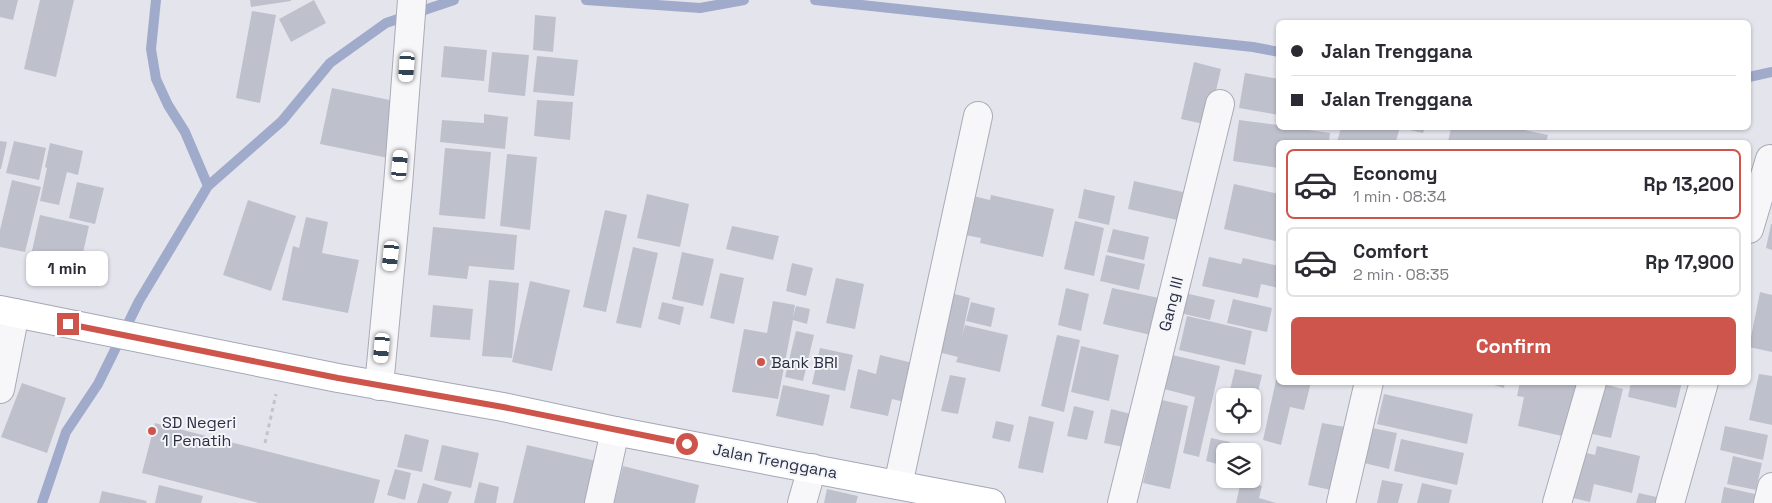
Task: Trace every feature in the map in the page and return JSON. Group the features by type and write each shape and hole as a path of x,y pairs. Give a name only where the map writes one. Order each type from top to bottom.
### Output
{"main road":[{"name":"Jalan Trenggana","path":"7,311 174,346 379,386 503,407 615,431 991,503"}],"street":[{"path":"379,386 398,185 412,0"},
{"name":"Gang III","path":"1122,503 1220,104"},
{"path":"898,485 978,116"},
{"path":"1751,222 1770,159"},
{"path":"0,388 7,311"},
{"path":"1341,503 1368,385"},
{"path":"1557,503 1591,385"},
{"path":"1670,503 1703,385"},
{"path":"598,503 615,431"},
{"path":"802,503 812,468"},
{"path":"1768,503 1772,487"}],"path":[{"path":"265,443 276,393"}],"building":[{"path":"0,0 18,0 13,20 0,17"},
{"path":"40,0 74,0 56,77 24,69"},
{"path":"250,0 291,0 291,1 251,7"},
{"path":"314,0 326,23 291,42 279,19"},
{"path":"252,11 276,15 260,103 236,98"},
{"path":"535,15 556,17 553,52 533,50"},
{"path":"444,46 487,50 484,81 441,77"},
{"path":"492,52 529,55 525,96 488,92"},
{"path":"537,56 578,60 574,96 533,92"},
{"path":"1194,62 1221,69 1208,125 1181,119"},
{"path":"1245,73 1276,78 1276,114 1239,108"},
{"path":"332,88 399,102 388,158 320,144"},
{"path":"537,100 573,102 570,140 534,136"},
{"path":"484,114 508,117 505,149 440,142 442,120 484,123"},
{"path":"1239,120 1276,125 1276,130 1308,130 1330,133 1329,140 1276,140 1276,168 1233,161"},
{"path":"1340,130 1399,130 1396,140 1338,140"},
{"path":"1410,130 1424,130 1423,133"},
{"path":"1451,130 1524,130 1548,135 1547,140 1448,140"},
{"path":"0,141 7,142 1,169 0,169"},
{"path":"14,141 46,148 39,180 6,173"},
{"path":"50,143 83,151 78,175 67,172 59,205 40,201"},
{"path":"445,148 491,152 485,219 439,215"},
{"path":"507,154 537,157 530,230 500,226"},
{"path":"12,180 41,187 25,252 0,247 0,230"},
{"path":"1134,181 1183,192 1177,220 1128,209"},
{"path":"77,182 104,188 95,224 69,218"},
{"path":"1234,184 1276,193 1276,241 1224,229"},
{"path":"1084,189 1115,196 1109,225 1078,218"},
{"path":"647,194 689,204 680,247 637,238"},
{"path":"969,195 990,200 991,195 1054,209 1043,257 980,243 981,238 960,234"},
{"path":"248,200 296,216 271,291 223,275"},
{"path":"605,210 627,215 606,312 583,307"},
{"path":"40,215 89,226 76,284 27,273"},
{"path":"306,217 328,222 322,253 359,260 348,313 282,300 293,246 299,248"},
{"path":"1075,221 1104,228 1094,276 1064,269"},
{"path":"1772,224 1772,250 1766,248"},
{"path":"732,226 779,236 773,260 726,249"},
{"path":"433,227 517,235 514,270 469,266 467,279 428,275"},
{"path":"1113,229 1149,237 1144,260 1107,252"},
{"path":"633,247 658,253 641,328 616,323"},
{"path":"682,252 714,259 703,306 672,299"},
{"path":"1106,255 1145,264 1139,290 1100,281"},
{"path":"1209,257 1241,264 1243,258 1276,265 1276,287 1261,284 1258,298 1202,286"},
{"path":"792,263 813,268 806,296 786,291"},
{"path":"720,273 744,278 734,324 710,318"},
{"path":"836,278 864,284 855,329 826,323"},
{"path":"489,280 519,283 512,358 482,356"},
{"path":"530,281 570,290 552,371 512,362"},
{"path":"1066,288 1089,294 1081,331 1058,325"},
{"path":"1112,288 1159,298 1151,335 1103,324"},
{"path":"1760,292 1772,295 1772,352 1751,347 1751,337"},
{"path":"951,293 970,298 962,336 965,325 1008,335 1000,372 956,362 958,357 938,352"},
{"path":"1185,293 1215,300 1210,320 1180,313"},
{"path":"1233,299 1272,308 1267,332 1227,323"},
{"name":"Bank BRI","path":"773,301 795,305 793,317 796,306 810,309 807,324 793,320 778,399 732,392 744,329 767,333"},
{"path":"662,302 684,307 680,325 658,319"},
{"path":"971,302 995,308 991,327 966,321"},
{"path":"433,305 473,309 470,340 430,337"},
{"path":"1187,316 1252,331 1245,365 1179,350"},
{"path":"796,331 814,335 803,381 785,377"},
{"path":"1057,335 1080,340 1064,412 1041,406"},
{"path":"1081,346 1119,355 1109,401 1071,392"},
{"path":"820,348 853,355 845,391 812,384"},
{"path":"880,355 917,364 908,403 892,399 888,416 850,408 858,369 876,374"},
{"path":"1172,355 1220,366 1199,457 1183,453 1195,397 1164,389"},
{"path":"1235,369 1262,375 1259,388 1230,388"},
{"path":"1759,374 1772,376 1772,425 1749,420"},
{"path":"950,375 966,378 958,414 941,411"},
{"path":"1276,380 1276,385 1310,385 1304,410 1290,407 1281,445 1263,440"},
{"path":"22,383 66,398 47,453 1,437"},
{"path":"783,385 830,395 823,426 776,416"},
{"path":"1494,385 1504,385 1504,388"},
{"path":"1519,385 1586,385 1575,439 1518,426 1524,397 1517,396"},
{"path":"1595,385 1608,385 1623,389 1611,438 1583,432"},
{"path":"1630,385 1681,385 1676,408 1628,397"},
{"path":"1384,394 1473,414 1467,444 1377,424"},
{"path":"1162,400 1188,406 1170,489 1143,483"},
{"path":"1074,406 1094,411 1087,440 1067,436"},
{"path":"1111,409 1131,414 1124,447 1104,443"},
{"path":"1029,416 1054,422 1043,473 1018,468"},
{"path":"996,421 1014,425 1010,442 992,438"},
{"path":"155,423 380,480 374,503 259,503 142,473"},
{"path":"1322,423 1345,427 1340,492 1308,485"},
{"path":"1725,426 1768,435 1763,460 1720,450"},
{"path":"1372,428 1397,433 1389,469 1364,463"},
{"path":"405,434 429,440 422,472 397,467"},
{"path":"1211,438 1230,442 1216,443 1216,464 1206,461"},
{"path":"1401,439 1464,453 1457,485 1394,471"},
{"path":"442,445 479,453 471,488 434,480"},
{"path":"527,445 601,462 592,503 513,503"},
{"path":"1597,446 1640,456 1632,493 1594,484 1590,502 1564,496 1574,450 1595,455"},
{"path":"1733,456 1762,463 1756,490 1727,484"},
{"path":"623,466 699,485 695,503 614,503"},
{"path":"395,469 411,473 405,500 387,495"},
{"path":"1382,480 1403,484 1398,503 1377,503"},
{"path":"479,482 499,487 496,503 474,503"},
{"path":"423,483 452,492 448,503 417,503"},
{"path":"1422,483 1452,490 1449,503 1417,503"},
{"path":"159,485 203,496 201,503 155,503"},
{"path":"1261,486 1262,486 1259,498 1276,503 1236,503 1239,488 1261,488"},
{"path":"1724,487 1755,494 1753,503 1721,503"},
{"path":"827,489 858,496 856,503 824,503"},
{"path":"102,491 147,501 146,503 99,503"},
{"path":"1639,493 1665,499 1665,503 1636,503"}],"waterway":[{"path":"156,0 151,49 156,79 168,105 185,132 208,186"},
{"path":"42,503 66,432 98,384 139,301 208,186 282,121 330,63 386,23 454,0"},
{"path":"586,0 700,8 744,0"},
{"path":"815,0 1253,47 1276,51"},
{"path":"1751,77 1772,72"}],"place":[{"name":"Bank BRI","path":"761,362"},
{"name":"SD Negeri 1 Penatih","path":"152,431"}],"route":[{"path":"68,324 379,386 503,407 687,444"}]}
